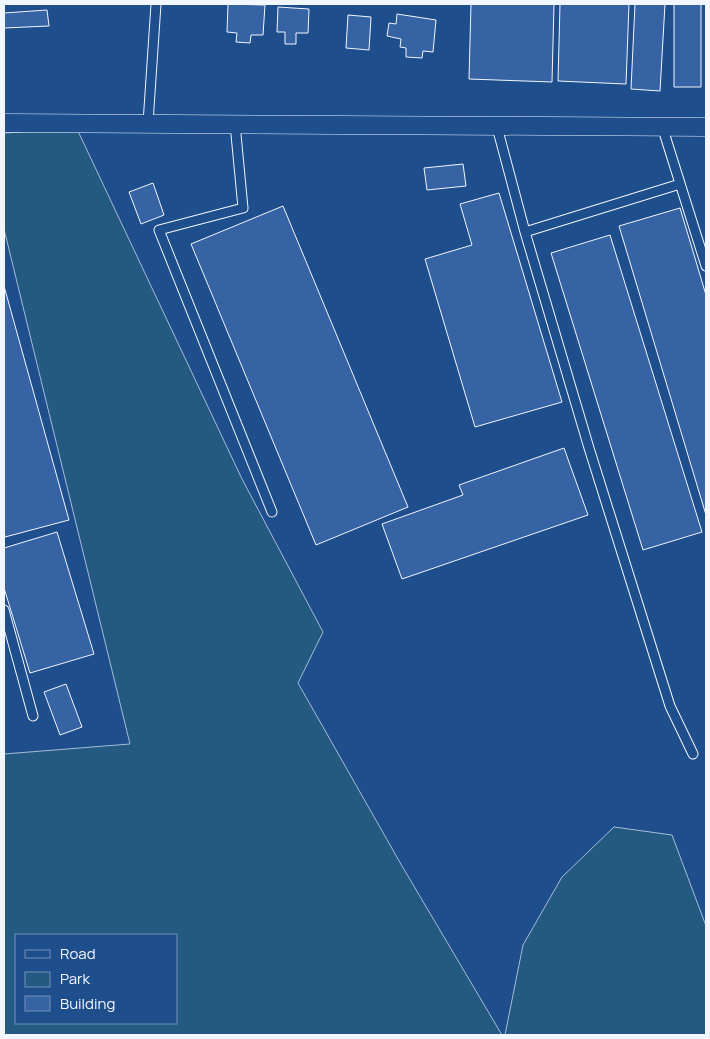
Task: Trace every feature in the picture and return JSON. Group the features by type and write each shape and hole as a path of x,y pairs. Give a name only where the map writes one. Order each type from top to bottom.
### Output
{"street":[{"path":"4,123 706,127"}],"lane":[{"path":"148,123 156,4"},
{"path":"235,124 243,208 159,230 272,512"},
{"path":"662,126 706,266"},
{"path":"497,127 589,448 670,706 693,754"},
{"path":"526,232 680,184"},
{"path":"4,610 33,716"}],"green space":[{"path":"77,129 242,479 323,632 298,683 402,866 502,1035 4,1035 4,754 130,744 4,229 4,133"},
{"path":"614,827 672,835 706,926 706,1035 505,1035 523,945 562,877"}],"building":[{"path":"228,4 265,5 263,35 251,35 250,43 236,42 237,33 227,32"},
{"path":"471,4 554,4 552,82 469,79"},
{"path":"560,4 629,4 626,84 558,81"},
{"path":"635,4 665,4 660,91 631,89"},
{"path":"674,4 701,4 701,87 674,87"},
{"path":"278,7 309,9 308,33 296,33 296,44 285,44 285,32 277,32"},
{"path":"47,10 49,26 4,28 4,13"},
{"path":"397,14 436,20 433,52 423,51 422,58 406,57 406,48 400,47 401,39 387,36 389,23 396,24"},
{"path":"348,15 371,17 369,50 346,48"},
{"path":"463,164 466,186 427,190 424,168"},
{"path":"153,183 164,215 141,224 129,192"},
{"path":"499,193 562,402 475,427 425,259 472,245 460,204"},
{"path":"283,206 408,507 316,545 191,244"},
{"path":"680,208 706,295 706,515 619,226"},
{"path":"610,235 702,532 643,550 551,253"},
{"path":"4,286 69,520 5,537 4,533"},
{"path":"564,448 588,515 402,579 382,524 463,495 459,485"},
{"path":"57,532 94,654 30,673 4,588 4,548"},
{"path":"66,684 82,727 60,735 44,692"}]}
